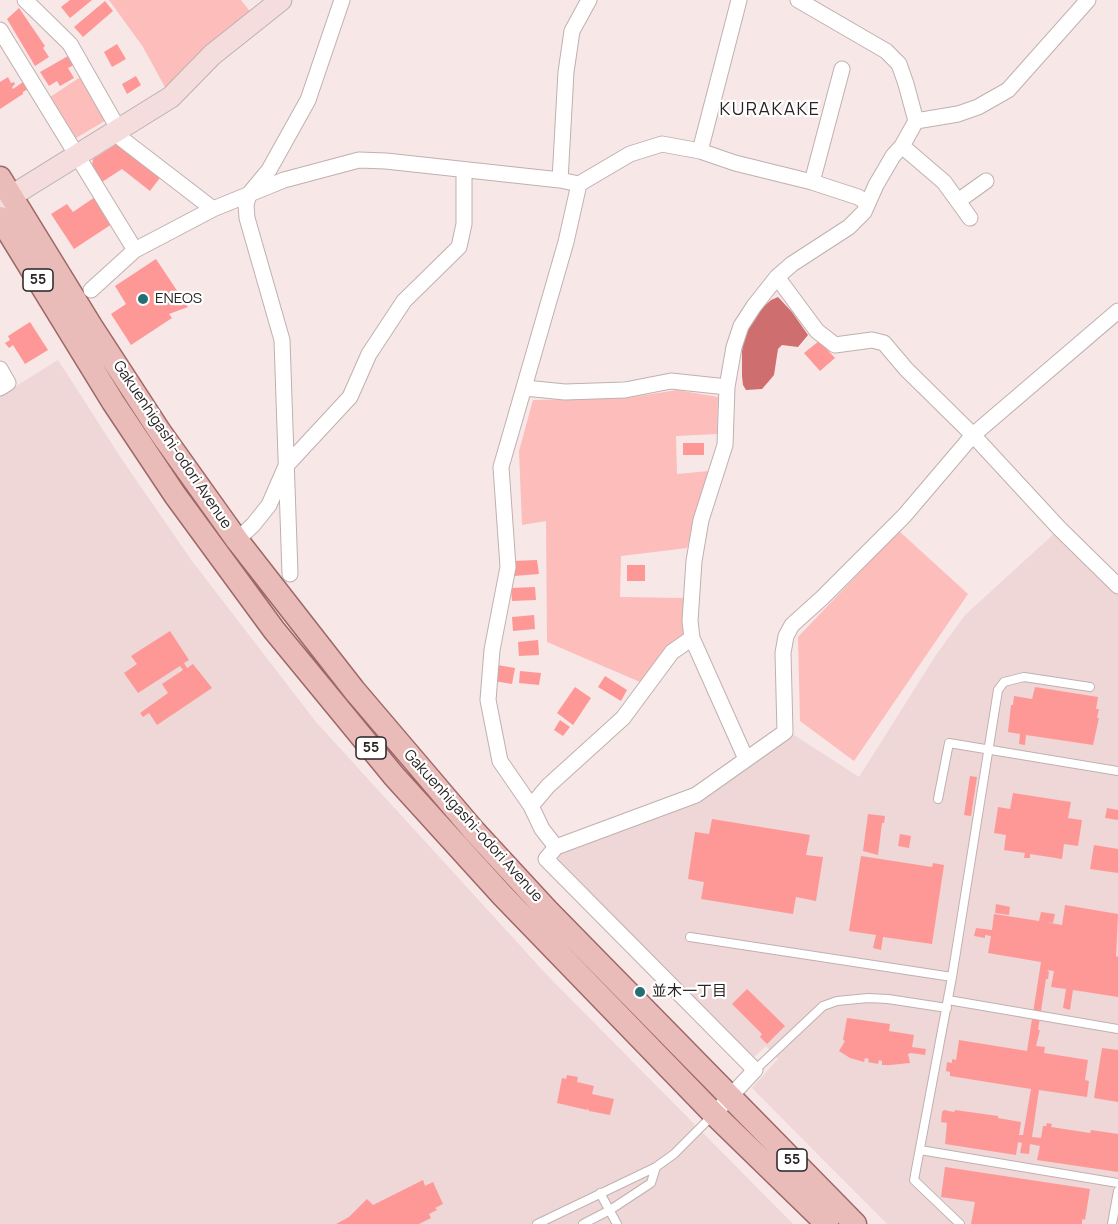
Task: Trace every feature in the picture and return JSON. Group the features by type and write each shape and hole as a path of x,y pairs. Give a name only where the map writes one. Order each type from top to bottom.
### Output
{"main road":[{"name":"Gakuenhigashi-odori Avenue","path":"4,193 160,432 237,540 354,690 475,831 547,910 855,1224"},
{"name":"Gakuenhigashi-odori Avenue","path":"0,218 119,412 175,495 274,630 394,776 458,848 714,1114 827,1224"}],"street":[{"path":"25,0 70,44 122,139 213,209"},
{"path":"4,193 77,156 171,97 213,55 281,0"},
{"path":"290,574 282,340 247,218 246,204 249,194 270,170 308,99 342,0"},
{"path":"560,180 570,41 572,31 589,0"},
{"path":"700,151 739,0"},
{"path":"747,759 692,638 690,621 694,561 700,520 725,445 727,387 734,347 741,327 766,289 777,277 792,264 849,227 864,212 893,156 902,146 916,121 899,64 886,51 798,0"},
{"path":"916,121 958,114 978,107 1008,90 1088,0"},
{"path":"0,30 135,250"},
{"path":"812,182 842,69"},
{"path":"91,290 135,250 213,209 284,180 359,160 386,161 579,184 630,154 662,144 700,151 735,163 812,182 858,197 868,203"},
{"path":"902,146 944,182 970,218"},
{"path":"237,540 269,505 286,466 350,397 369,354 404,301 459,247 464,224 464,170"},
{"path":"958,201 986,181"},
{"path":"556,847 542,829 531,806 500,761 488,700 492,650 508,567 501,467 566,242 579,184"},
{"path":"777,277 817,331 835,345 872,340 884,343 906,369 973,435 1059,528 1118,586"},
{"path":"714,1114 755,1070 546,859 556,847 696,795 785,732 783,653 786,636 792,626 904,516 973,435 1118,311"},
{"path":"0,369 8,383 0,388"},
{"path":"525,388 565,392 625,390 671,381 727,387"},
{"path":"531,806 548,786 623,718 672,652 692,638"}],"lane":[{"path":"960,1224 914,1180 952,977 998,690 1004,682 1024,677 1090,687"},
{"path":"938,799 949,743 1118,771"},
{"path":"690,937 952,977"},
{"path":"755,1070 823,1006 837,1000 868,998 947,1004 1118,1029"},
{"path":"537,1224 656,1167 674,1154 714,1114"},
{"path":"920,1150 1118,1184"},
{"path":"583,1224 651,1183 656,1167"},
{"path":"1112,1224 1118,1191"},
{"path":"600,1193 616,1224"}],"shaded area":[{"path":"109,0 241,0 252,14 166,89 143,47"},
{"path":"82,76 108,119 76,138 50,97"},
{"path":"778,297 808,335 798,347 782,345 778,349 774,375 762,389 746,390 742,376 744,337 758,312"},
{"path":"58,360 123,461 192,561 316,722 547,975 793,1224 0,1224 0,396"},
{"path":"677,390 718,397 717,434 676,436 677,474 709,471 687,548 621,556 620,597 684,598 686,635 640,682 547,642 546,521 522,525 519,451 533,400 626,398"},
{"path":"899,531 968,594 854,761 800,721 798,637"},
{"path":"1056,532 1118,594 1118,1224 887,1224 752,1088 778,1059 766,1046 753,1058 560,867 558,857 564,849 698,800 791,733 859,777 936,655 965,615"}],"building":[{"path":"70,0 92,0 70,18 61,7"},
{"path":"105,1 113,11 83,37 74,27"},
{"path":"19,8 45,46 43,48 49,57 35,66 7,19"},
{"path":"117,44 126,59 112,67 104,52"},
{"path":"68,56 74,65 68,68 74,78 60,86 57,81 49,86 40,72"},
{"path":"136,76 141,85 127,94 122,84"},
{"path":"8,77 11,83 15,84 13,89 23,82 28,89 0,109 0,82"},
{"path":"120,142 162,175 150,191 122,169 102,182 92,165 93,159"},
{"path":"95,197 112,224 74,249 51,214 67,204 73,212"},
{"path":"156,259 188,307 169,314 172,318 131,345 111,314 126,304 115,286"},
{"path":"30,322 48,350 25,364 13,345 9,348 5,343 10,340 8,336"},
{"path":"819,341 835,358 820,371 804,353"},
{"path":"683,443 704,443 704,455 683,455"},
{"path":"537,560 539,574 514,576 513,561"},
{"path":"627,565 645,565 645,581 627,581"},
{"path":"535,587 536,600 512,601 511,588"},
{"path":"534,615 535,629 513,631 512,617"},
{"path":"170,631 189,660 184,663 187,668 193,664 212,688 157,725 149,713 143,717 140,713 168,693 162,684 183,670 180,666 138,693 124,673 137,664 131,656"},
{"path":"538,640 539,655 519,656 518,642"},
{"path":"497,665 515,668 512,684 494,681"},
{"path":"520,671 541,673 539,685 519,683"},
{"path":"605,676 627,690 621,701 598,687"},
{"path":"575,687 591,698 573,725 557,713"},
{"path":"1035,687 1098,697 1096,709 1099,709 1097,718 1099,718 1093,745 1026,735 1025,745 1019,744 1020,734 1008,732 1011,705 1013,705 1014,696 1032,699"},
{"path":"560,720 570,727 563,736 554,730"},
{"path":"970,776 977,777 971,816 964,815"},
{"path":"1013,793 1071,802 1068,818 1082,820 1078,846 1064,844 1062,859 1030,854 1030,858 1024,858 1025,853 1004,850 1006,835 994,833 998,807 1010,809"},
{"path":"1107,808 1118,810 1118,820 1105,818"},
{"path":"868,814 885,816 878,855 863,851"},
{"path":"712,819 810,835 806,855 823,857 816,901 796,897 793,914 701,899 704,882 688,879 695,832 709,834"},
{"path":"900,834 911,836 909,848 898,846"},
{"path":"1094,845 1118,849 1118,873 1090,869"},
{"path":"861,856 932,867 933,863 944,865 932,944 883,937 881,950 873,948 876,935 849,931"},
{"path":"996,904 1010,907 1009,915 995,913"},
{"path":"1065,905 1118,914 1116,956 1118,957 1118,997 1073,990 1070,1010 1063,1008 1066,989 1051,987 1054,971 1047,970 1048,979 1046,979 1036,1046 1045,1047 1044,1053 1088,1060 1085,1080 1089,1081 1087,1097 1039,1090 1032,1137 1041,1138 1043,1126 1047,1123 1052,1124 1051,1127 1090,1133 1091,1130 1118,1134 1118,1172 1037,1160 1040,1146 1030,1144 1029,1154 1020,1153 1022,1143 1018,1142 1016,1155 945,1144 947,1123 941,1122 944,1110 998,1116 998,1118 1021,1122 1019,1135 1023,1135 1031,1089 950,1076 950,1072 946,1071 947,1062 952,1063 952,1059 956,1060 959,1040 1027,1051 1041,962 988,953 991,936 985,935 985,938 974,936 976,928 992,930 994,914 1039,921 1041,912 1055,914 1053,923 1045,922 1062,925"},
{"path":"747,989 785,1026 767,1044 760,1037 762,1034 732,1004"},
{"path":"847,1018 890,1024 889,1031 914,1035 912,1047 926,1049 925,1055 911,1053 908,1054 910,1063 890,1065 882,1065 882,1061 879,1060 878,1064 868,1062 869,1059 865,1058 864,1062 850,1058 839,1051 845,1041 843,1040"},
{"path":"1102,1048 1118,1050 1118,1102 1094,1098"},
{"path":"567,1075 578,1077 577,1082 594,1086 592,1094 614,1099 610,1115 557,1103 562,1078 566,1079"},
{"path":"945,1167 1090,1189 1085,1220 1082,1219 1082,1224 971,1224 975,1202 941,1197"},
{"path":"423,1180 425,1186 433,1182 443,1204 429,1214 431,1218 419,1224 336,1224 349,1217 367,1199 373,1205"}],"place":[{"name":"ENEOS","path":"143,299"},
{"name":"並木一丁目","path":"640,992"}],"district":[{"name":"KURAKAKE","path":"770,110"}]}
